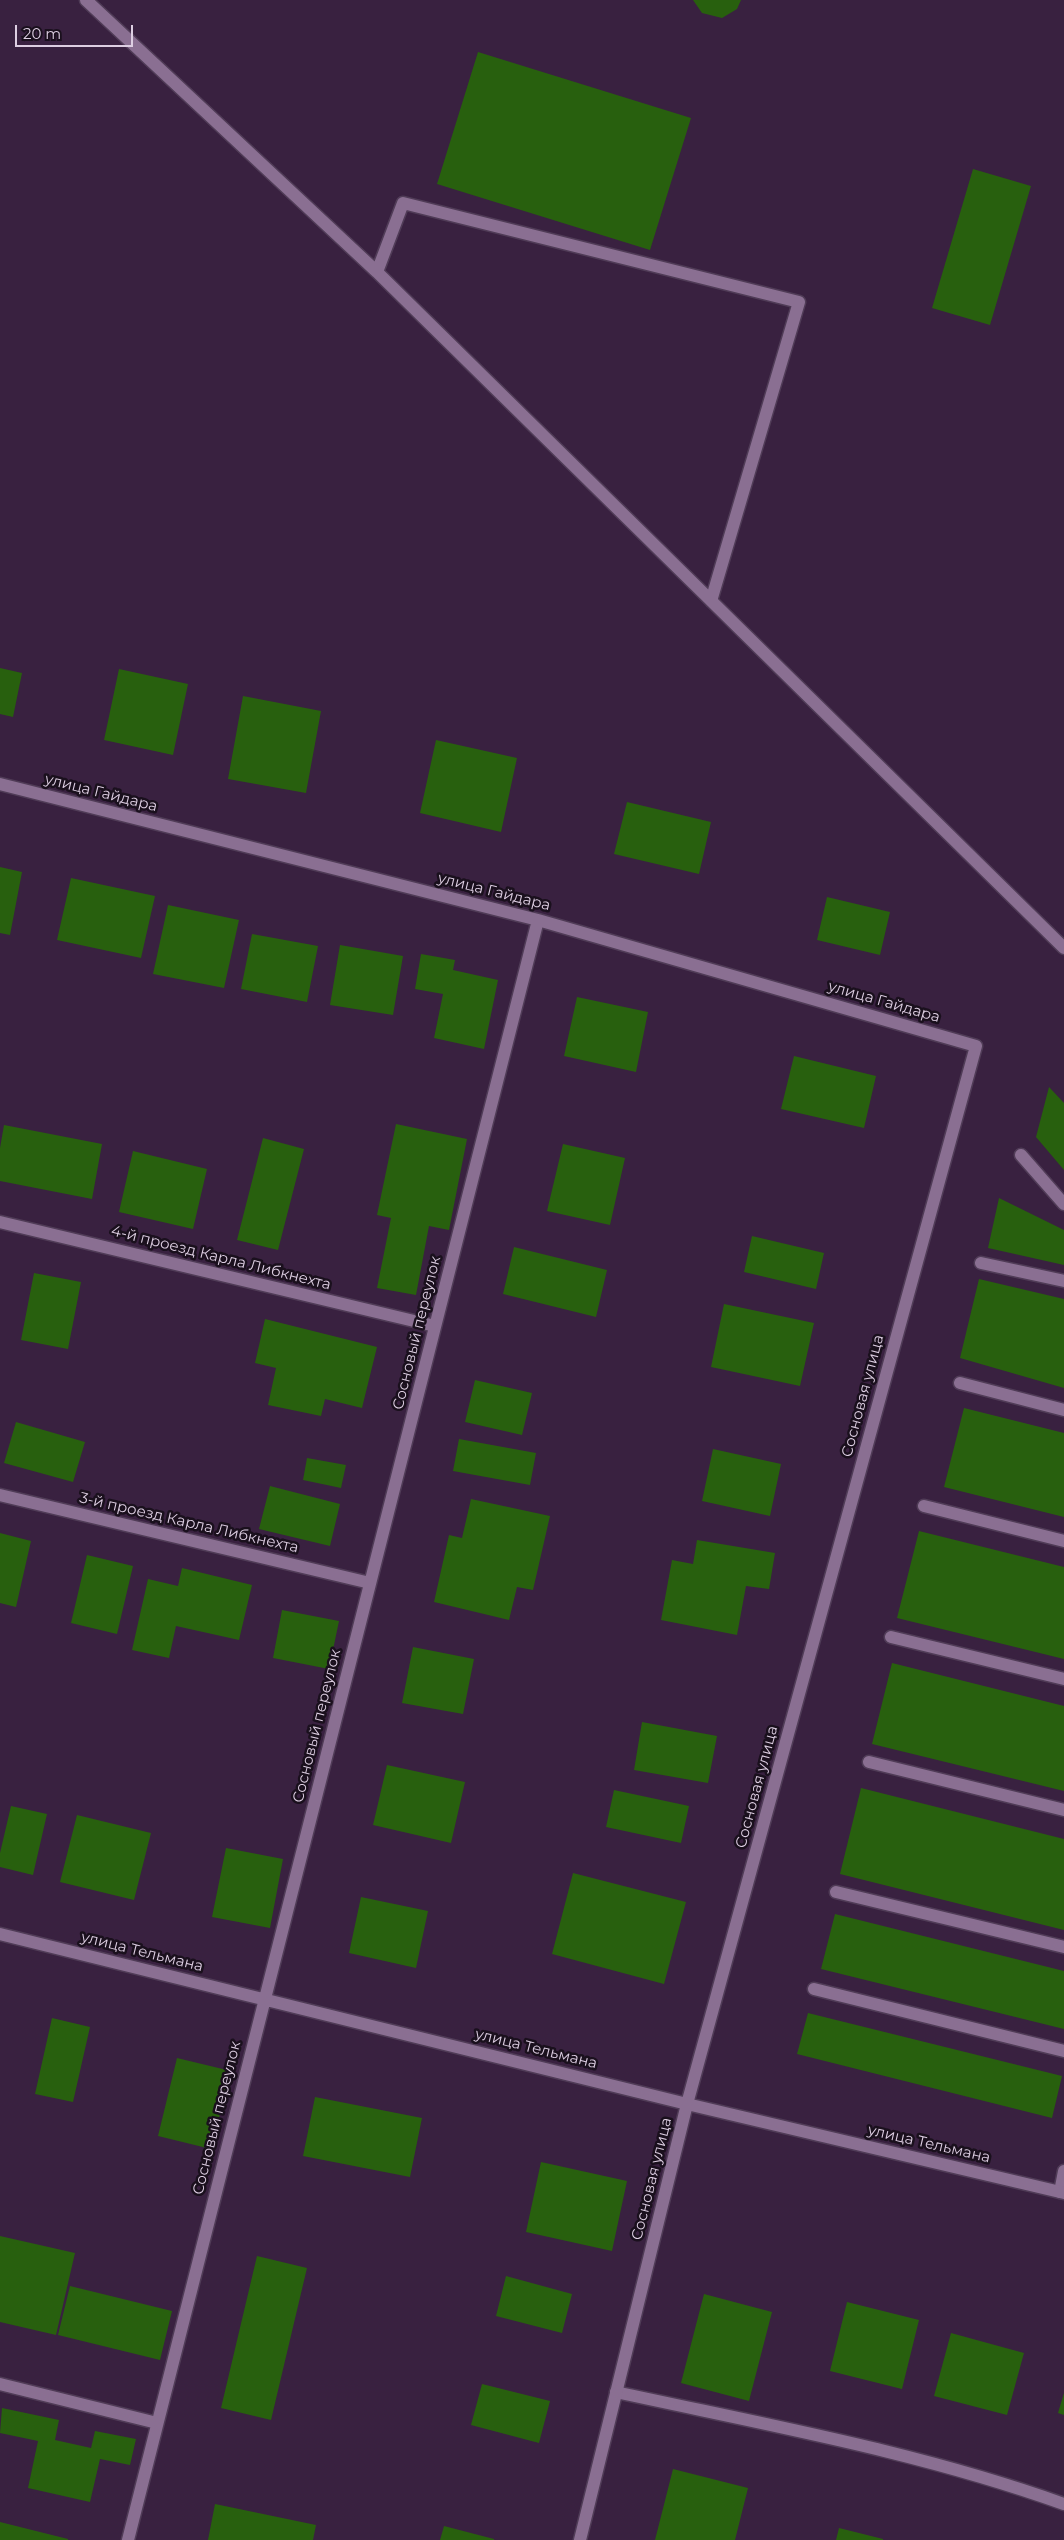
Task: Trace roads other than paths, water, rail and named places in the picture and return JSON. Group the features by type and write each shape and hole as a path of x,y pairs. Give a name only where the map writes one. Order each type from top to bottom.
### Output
{"street":[{"path":"86,0 377,272 1064,948"},
{"path":"377,272 402,203 799,302 711,601"},
{"name":"улица Гайдара","path":"0,784 538,920 976,1046"},
{"name":"Сосновый переулок","path":"128,2540 538,920"},
{"name":"Сосновая улица","path":"580,2540 687,2104 976,1046"},
{"path":"1021,1154 1064,1204"},
{"name":"4-й проезд Карла Либкнехта","path":"0,1222 435,1326"},
{"path":"981,1263 1064,1281"},
{"path":"960,1383 1064,1410"},
{"name":"3-й проезд Карла Либкнехта","path":"0,1495 370,1583"},
{"path":"924,1506 1064,1541"},
{"path":"891,1637 1064,1679"},
{"path":"869,1762 1064,1810"},
{"path":"836,1892 1064,1947"},
{"name":"улица Тельмана","path":"0,1934 265,1998 687,2104 1062,2193"},
{"path":"814,1989 1064,2051"},
{"path":"1062,2193 1064,2171"},
{"path":"0,2384 157,2423"},
{"path":"616,2392 906,2455 1019,2488 1064,2504"}]}
